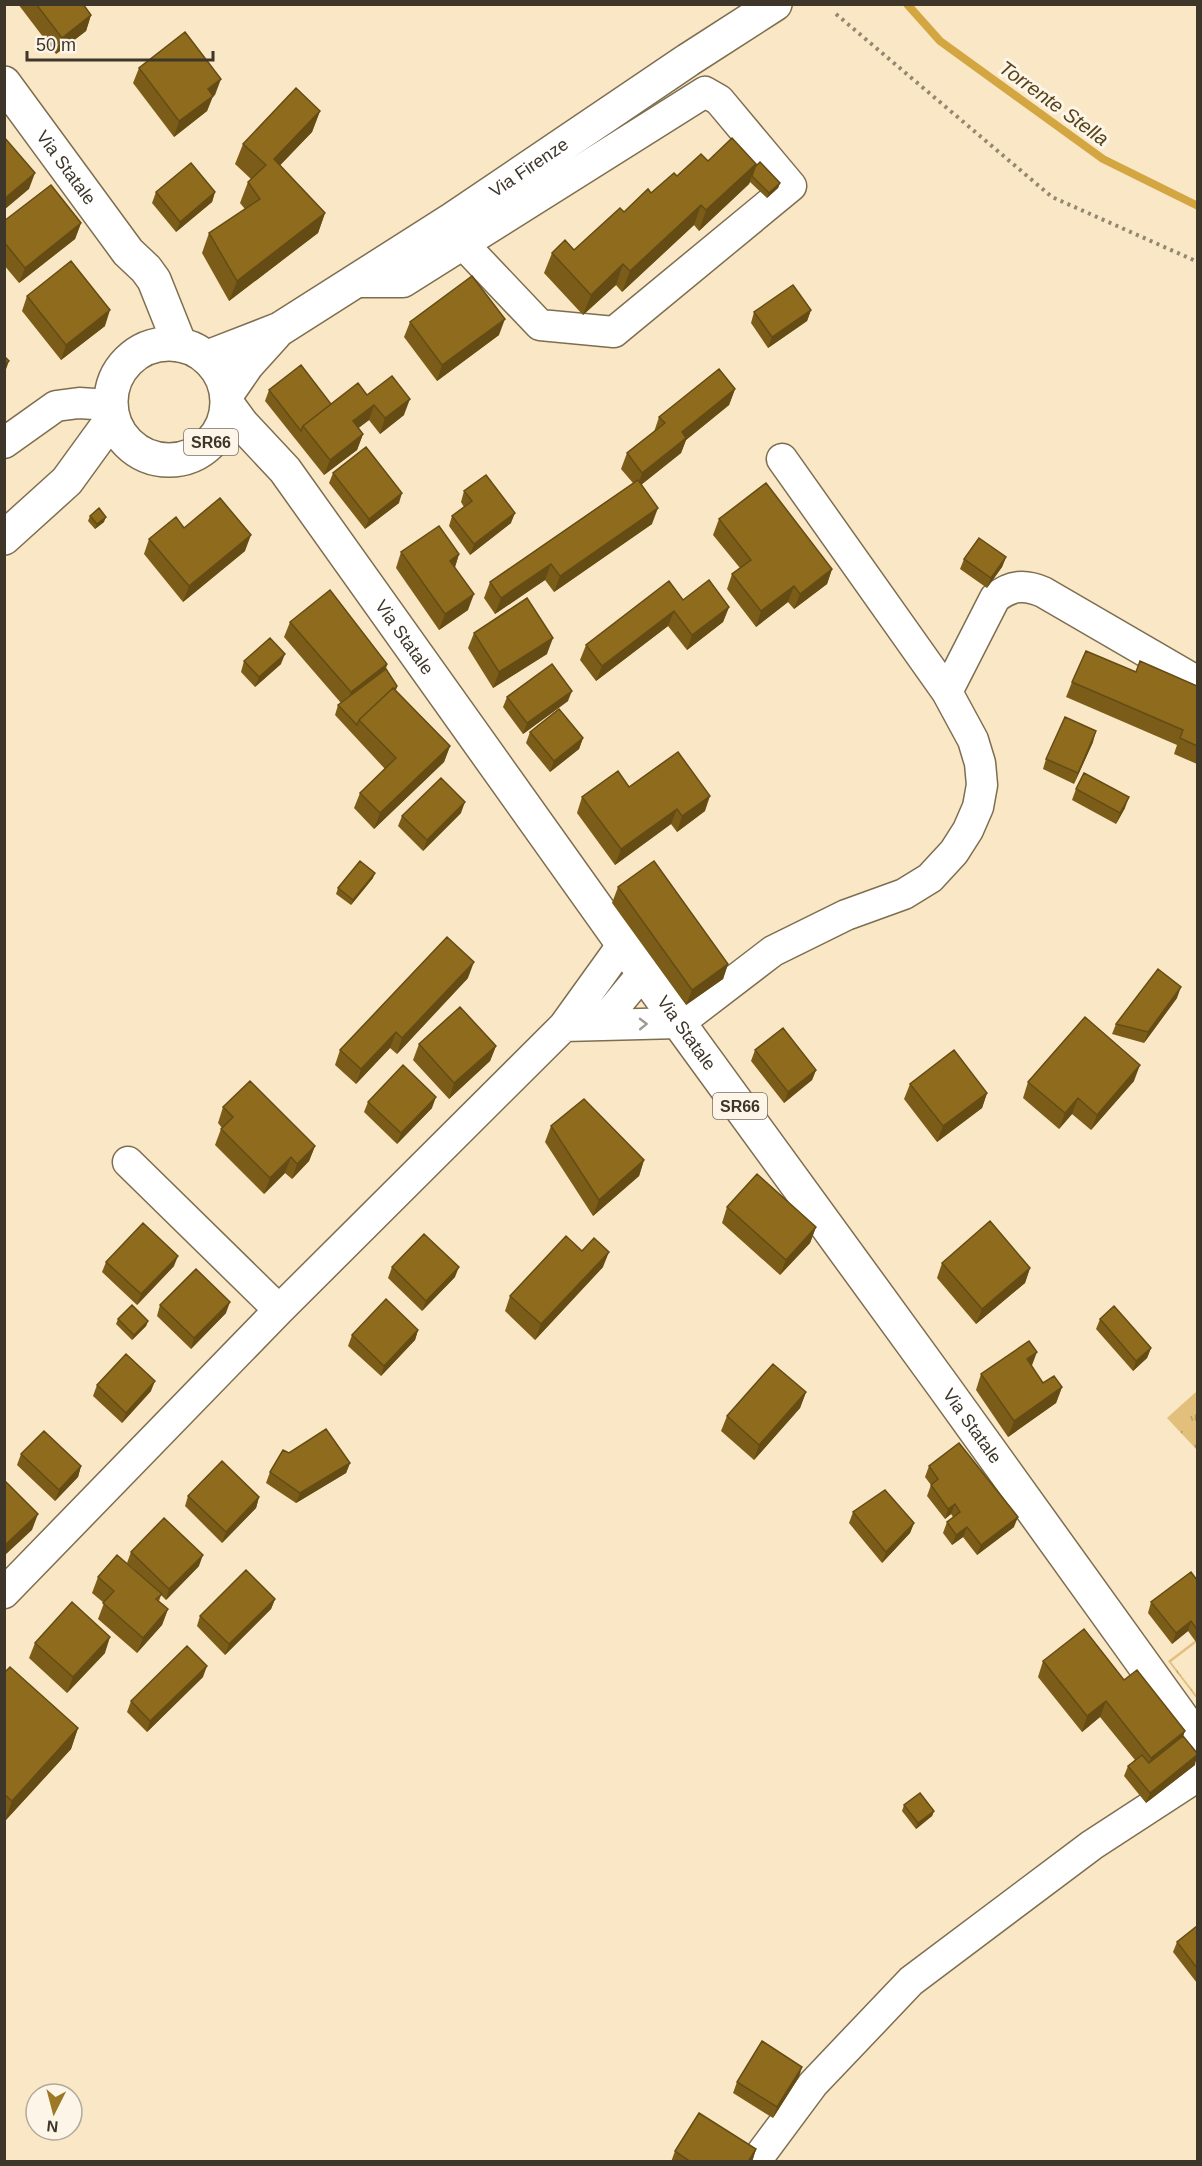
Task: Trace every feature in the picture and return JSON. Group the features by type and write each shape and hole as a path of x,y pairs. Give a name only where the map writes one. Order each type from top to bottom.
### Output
{"main road":[{"name":"Via Firenze","path":"280,329 453,219 678,66 775,4"},
{"name":"Via Statale","path":"4,83 128,252 154,280 194,351"},
{"name":"Via Statale","path":"128,252 146,312 146,348"},
{"path":"67,481 139,453 118,432 111,412 112,389 117,375 127,362 146,348 168,344 194,351 280,329"},
{"path":"228,399 247,365 280,329"},
{"name":"SR66","path":"139,453 154,459 170,461 186,459 201,451 215,439 220,431 224,423 228,399 223,378 194,351"},
{"name":"Via Statale","path":"228,399 242,424 285,470 643,973 1197,1740"},
{"path":"4,538 67,481 111,412"},
{"name":"SR66","path":"201,451 243,455 285,470"}],"street":[{"path":"353,282 403,282 705,92 719,100 791,186 614,332 540,325 464,244"},
{"path":"4,443 56,406 79,403 111,412"},
{"path":"564,1026 679,1023 773,951 846,915 904,894 930,878 954,852 978,807 982,785 980,763 973,740 947,692 782,459"},
{"path":"947,692 995,598 1002,592 1024,585 1044,592 1197,682"},
{"path":"4,1593 279,1310 564,1026 623,944"},
{"path":"600,1025 643,973"},
{"path":"128,1162 279,1310"},
{"path":"755,2162 813,2084 911,1981 1092,1845 1197,1776"}],"path":[{"path":"836,14 1052,197 1197,262"}],"green space":[{"path":"1197,1391 1197,1450 1167,1418"},
{"path":"1197,1639 1197,1642 1171,1662 1197,1699 1168,1661"}],"building":[{"path":"36,4 83,4 91,15 62,38"},
{"path":"185,32 221,79 208,89 213,96 179,121 139,68"},
{"path":"296,88 320,111 274,159 325,213 237,281 209,233 260,199 248,182 266,165 243,144"},
{"path":"4,137 35,173 4,199"},
{"path":"732,138 756,164 706,210 701,205 630,271 623,264 591,295 552,253 565,240 574,250 620,208 624,212 648,189 651,193 674,173 677,176 701,154 708,161"},
{"path":"760,162 780,183 769,193 752,176 755,167"},
{"path":"191,163 215,192 180,222 156,192"},
{"path":"51,185 81,223 25,268 4,242 4,221"},
{"path":"71,261 110,310 66,345 27,296"},
{"path":"472,276 505,319 442,365 410,322"},
{"path":"793,285 811,310 772,337 754,312"},
{"path":"301,365 331,404 303,426 301,431 269,390"},
{"path":"719,369 735,389 682,432 686,438 642,473 627,453 665,423 659,417"},
{"path":"392,376 410,399 385,418 374,405 353,421 363,434 330,460 303,426 358,383 367,395"},
{"path":"366,447 402,493 369,519 333,473"},
{"path":"486,475 515,513 474,544 452,516 472,501 464,491"},
{"path":"638,480 658,508 560,576 551,564 501,598 490,582"},
{"path":"766,483 832,569 800,594 794,586 761,611 732,574 751,560 719,519"},
{"path":"220,498 251,535 189,586 149,539 176,517 184,528"},
{"path":"99,508 106,517 97,524 90,516"},
{"path":"439,526 459,554 450,561 474,594 445,614 401,552"},
{"path":"979,538 1006,557 991,578 964,559"},
{"path":"709,580 729,607 692,635 674,611 602,666 586,645 669,581 683,600"},
{"path":"330,590 387,664 351,692 290,622"},
{"path":"527,598 553,638 499,672 474,633"},
{"path":"270,638 285,654 259,677 244,661"},
{"path":"1086,651 1136,672 1140,661 1197,686 1197,746 1180,738 1183,730 1072,682"},
{"path":"552,664 572,691 527,723 507,697"},
{"path":"386,669 397,686 359,720 357,725 338,705"},
{"path":"393,688 450,746 380,813 360,793 396,758 359,720"},
{"path":"559,709 583,738 554,761 530,732"},
{"path":"1065,717 1096,731 1078,773 1046,759"},
{"path":"678,752 710,796 682,816 677,809 621,849 582,797 618,771 629,787"},
{"path":"1084,773 1129,797 1120,813 1076,789"},
{"path":"441,778 465,802 427,840 402,816"},
{"path":"360,861 375,873 353,900 338,888"},
{"path":"654,861 728,964 692,990 618,887"},
{"path":"447,937 474,962 402,1038 396,1032 361,1069 340,1050"},
{"path":"1158,969 1181,987 1148,1032 1116,1024"},
{"path":"460,1007 496,1046 454,1083 419,1044"},
{"path":"1085,1017 1140,1065 1097,1115 1078,1098 1065,1113 1028,1082"},
{"path":"783,1028 816,1070 788,1092 755,1050"},
{"path":"954,1050 987,1093 943,1126 910,1084"},
{"path":"403,1065 436,1097 401,1133 368,1102"},
{"path":"250,1081 315,1146 297,1164 291,1157 270,1178 221,1129 233,1117 223,1107"},
{"path":"584,1099 644,1160 599,1200 551,1126"},
{"path":"757,1174 816,1227 786,1260 727,1207"},
{"path":"990,1221 1030,1268 982,1309 942,1263"},
{"path":"143,1223 178,1256 141,1294 106,1262"},
{"path":"424,1234 459,1267 426,1301 392,1267"},
{"path":"566,1236 582,1251 594,1238 609,1252 541,1324 510,1296"},
{"path":"196,1269 230,1302 194,1338 160,1305"},
{"path":"386,1299 418,1330 384,1366 352,1335"},
{"path":"132,1305 148,1321 134,1335 118,1319"},
{"path":"1114,1306 1151,1348 1136,1361 1100,1319"},
{"path":"1029,1341 1037,1352 1027,1359 1043,1383 1054,1376 1062,1387 1014,1421 981,1374"},
{"path":"126,1354 155,1381 126,1413 97,1385"},
{"path":"773,1364 806,1392 759,1445 727,1416"},
{"path":"326,1429 350,1463 300,1493 270,1472 283,1450 289,1453"},
{"path":"44,1431 81,1466 59,1490 21,1454"},
{"path":"959,1443 1018,1517 981,1545 967,1527 956,1535 947,1522 960,1512 955,1504 948,1509 931,1485 938,1479 929,1466"},
{"path":"222,1461 259,1497 226,1532 188,1496"},
{"path":"4,1480 38,1514 4,1546"},
{"path":"885,1490 914,1523 886,1552 853,1512"},
{"path":"164,1518 203,1555 169,1589 131,1552"},
{"path":"117,1555 162,1594 156,1599 168,1609 143,1638 103,1603 114,1591 98,1577"},
{"path":"246,1570 275,1599 229,1644 200,1616"},
{"path":"1191,1572 1197,1580 1197,1629 1191,1621 1176,1633 1151,1602"},
{"path":"72,1602 110,1637 73,1677 35,1643"},
{"path":"1084,1629 1124,1680 1137,1670 1185,1731 1151,1758 1106,1701 1087,1716 1043,1661"},
{"path":"187,1646 207,1666 150,1721 131,1701"},
{"path":"10,1667 78,1728 12,1801 4,1794 4,1673"},
{"path":"1183,1736 1197,1755 1150,1793 1128,1766 1142,1755 1149,1763"},
{"path":"920,1793 934,1811 918,1823 904,1805"},
{"path":"1197,1926 1197,1968 1177,1942"},
{"path":"762,2041 802,2067 777,2107 737,2082"},
{"path":"699,2113 756,2149 748,2162 691,2162 675,2151"}],"waterway":[{"name":"Torrente Stella","path":"907,4 940,41 1103,159 1198,206"}]}
